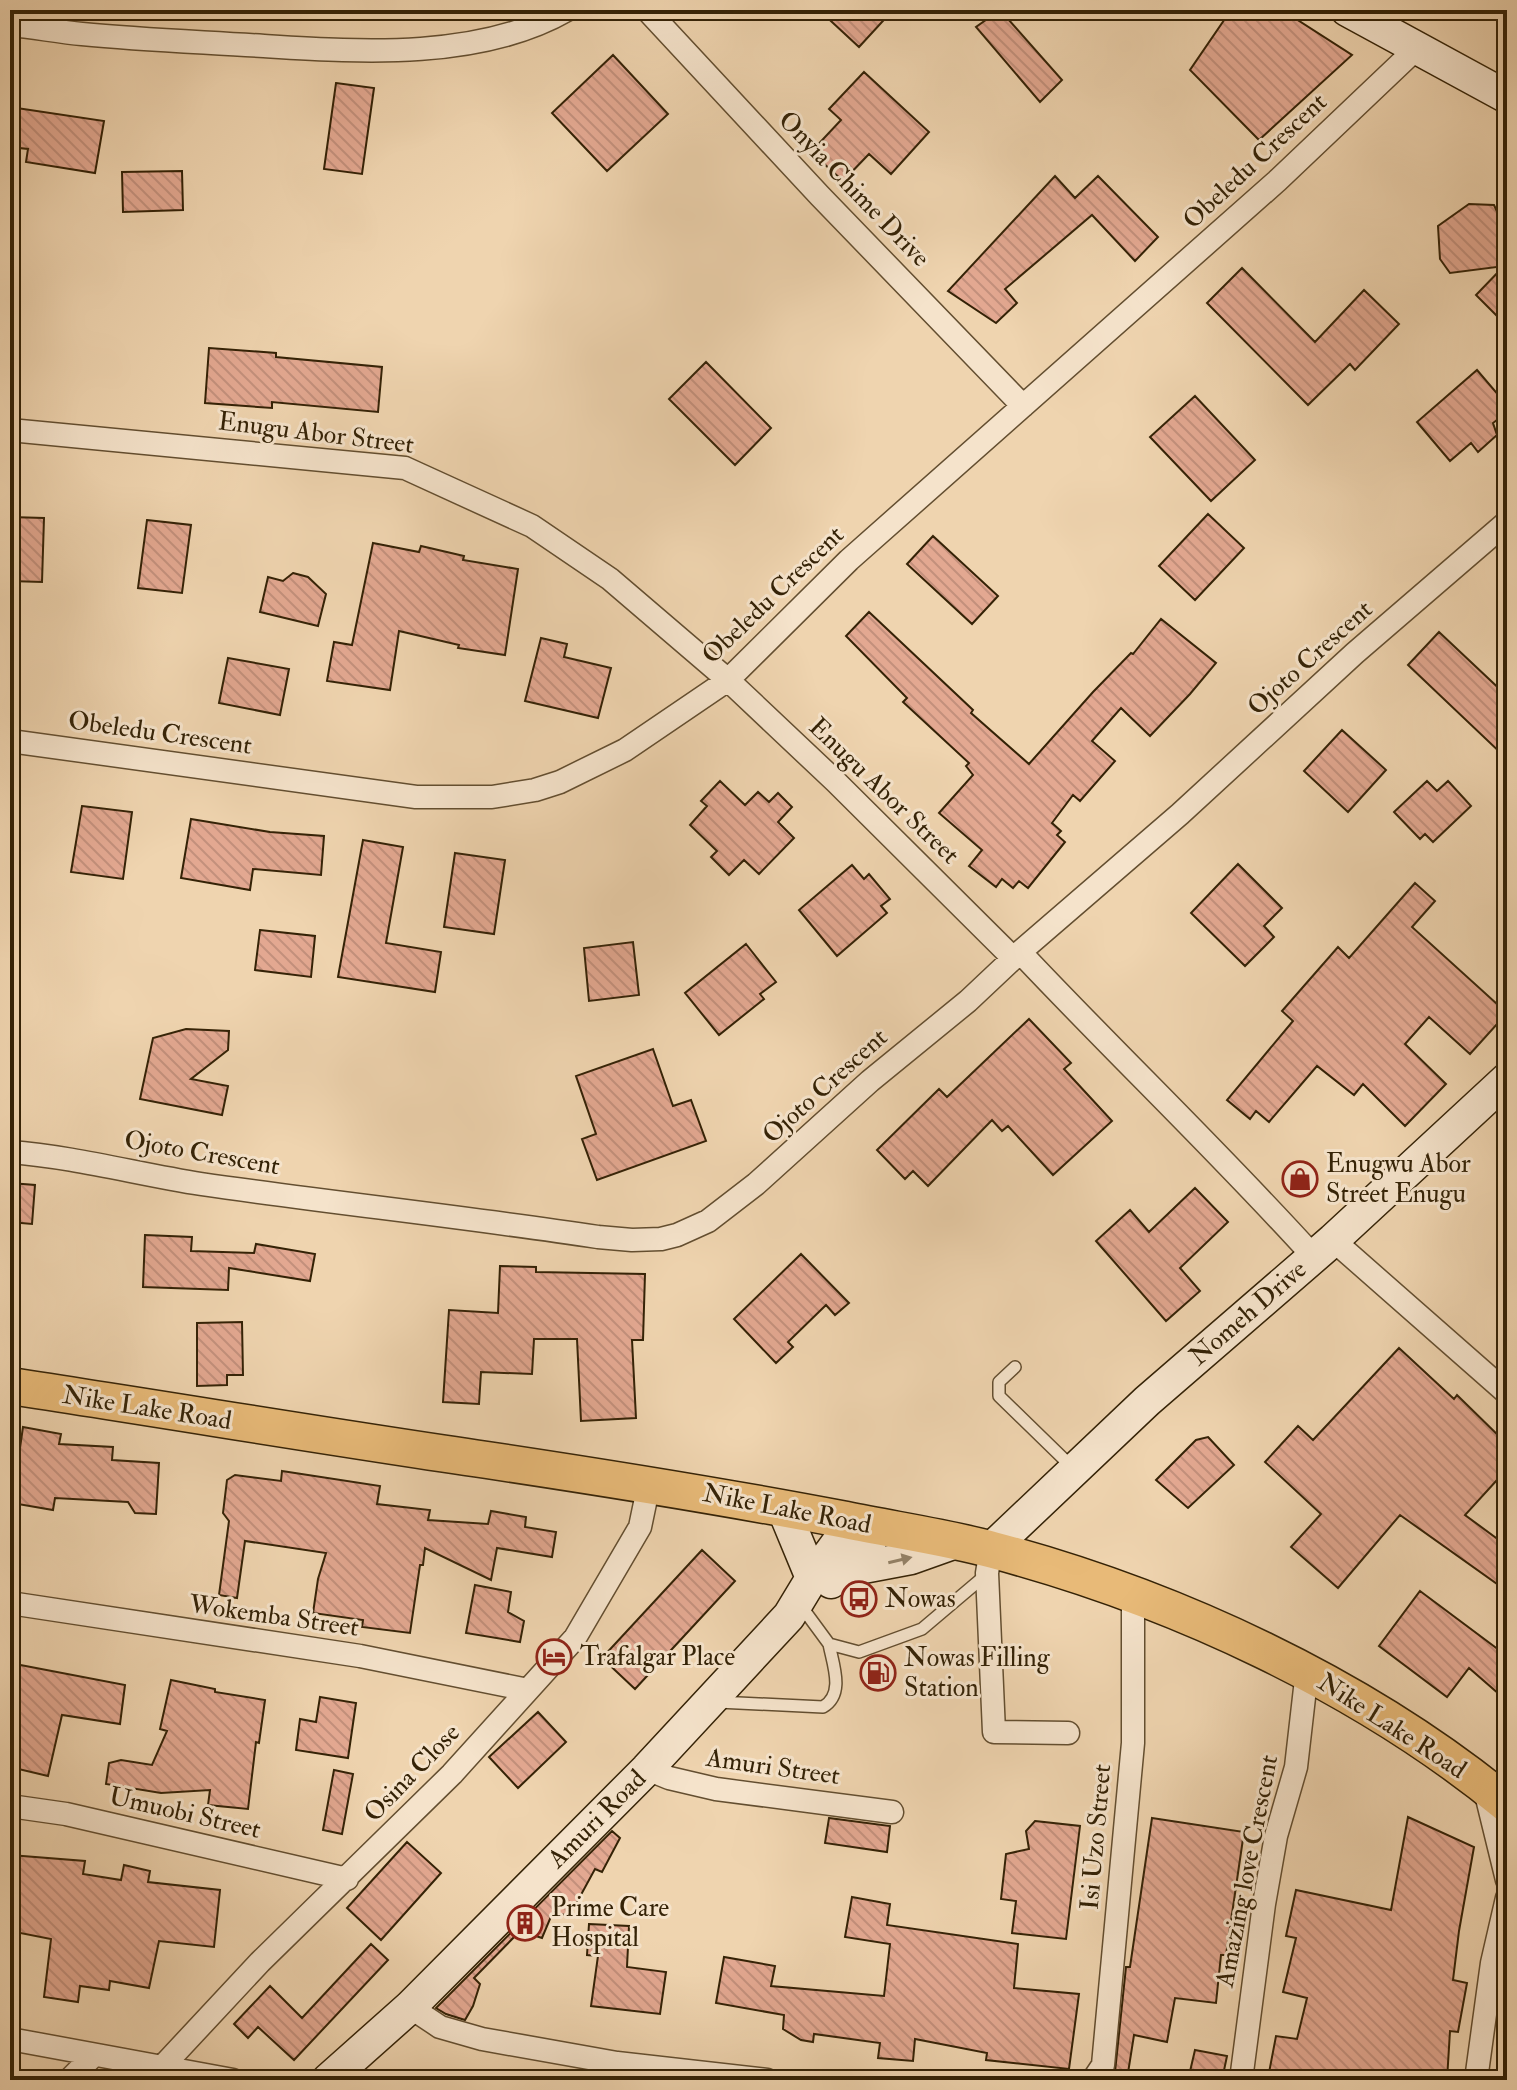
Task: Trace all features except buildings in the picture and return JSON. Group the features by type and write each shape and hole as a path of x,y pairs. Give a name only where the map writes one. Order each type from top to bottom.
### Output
{"main road":[{"path":"1347,10 1507,97"},
{"name":"Nomeh Drive","path":"989,1561 1074,1469 1155,1393 1323,1248 1507,1079"},
{"name":"Nike Lake Road","path":"10,1386 649,1484 956,1542 989,1561 1133,1596 1213,1626 1307,1671 1389,1721 1496,1794"},
{"path":"783,1508 827,1574 911,1558 956,1542"},
{"name":"Amuri Road","path":"328,2080 410,2007 647,1769 797,1613 867,1524"}],"street":[{"path":"26,21 176,41 383,51 487,39 535,25 567,10"},
{"name":"Onyia Chime Drive","path":"647,10 820,196 1023,406"},
{"name":"Obeledu Crescent","path":"10,741 416,797 482,798 535,790 586,771 625,750 728,680 849,560 1277,181 1417,48"},
{"name":"Enugu Abor Street","path":"10,430 413,470 552,538 638,602 728,680 1016,955 1235,1171 1323,1248 1507,1393"},
{"name":"Ojoto Crescent","path":"10,1152 90,1161 197,1183 305,1199 598,1237 661,1239 693,1230 756,1184 870,1081 968,1001 1016,955 1180,814 1355,653 1507,522"},
{"name":"Osina Close","path":"163,2066 260,1962 452,1774 575,1638 640,1527 649,1484"},
{"path":"989,1561 994,1732 1068,1733"},
{"name":"Isi Uzo Street","path":"1093,2080 1103,2065 1133,1743 1133,1596"},
{"name":"Wokemba Street","path":"10,1603 360,1656 528,1690"},
{"name":"Amazing love Crescent","path":"1241,2080 1264,1904 1276,1836 1296,1767 1307,1671"},
{"name":"Amuri Street","path":"647,1769 669,1778 716,1789 892,1812"},
{"path":"1496,1794 1507,1880"},
{"name":"Umuobi Street","path":"10,1806 66,1814 347,1879"},
{"path":"1476,2080 1492,1963 1507,1898"},
{"path":"410,2007 440,2027 482,2039 617,2063 767,2080"},
{"path":"10,2039 233,2080"},
{"path":"69,2080 93,2056"}],"lane":[{"path":"1015,1367 999,1382 999,1396 1074,1469"},
{"path":"797,1613 829,1644 859,1652 922,1629 989,1561"},
{"path":"710,1702 823,1707 833,1702 837,1691 829,1644"}],"place":[{"name":"Enugwu Abor Street Enugu","path":"1300,1179"},
{"name":"Nowas","path":"859,1599"},
{"name":"Trafalgar Place","path":"554,1657"},
{"name":"Nowas Filling Station","path":"878,1673"},
{"name":"Prime Care Hospital","path":"525,1923"}]}
